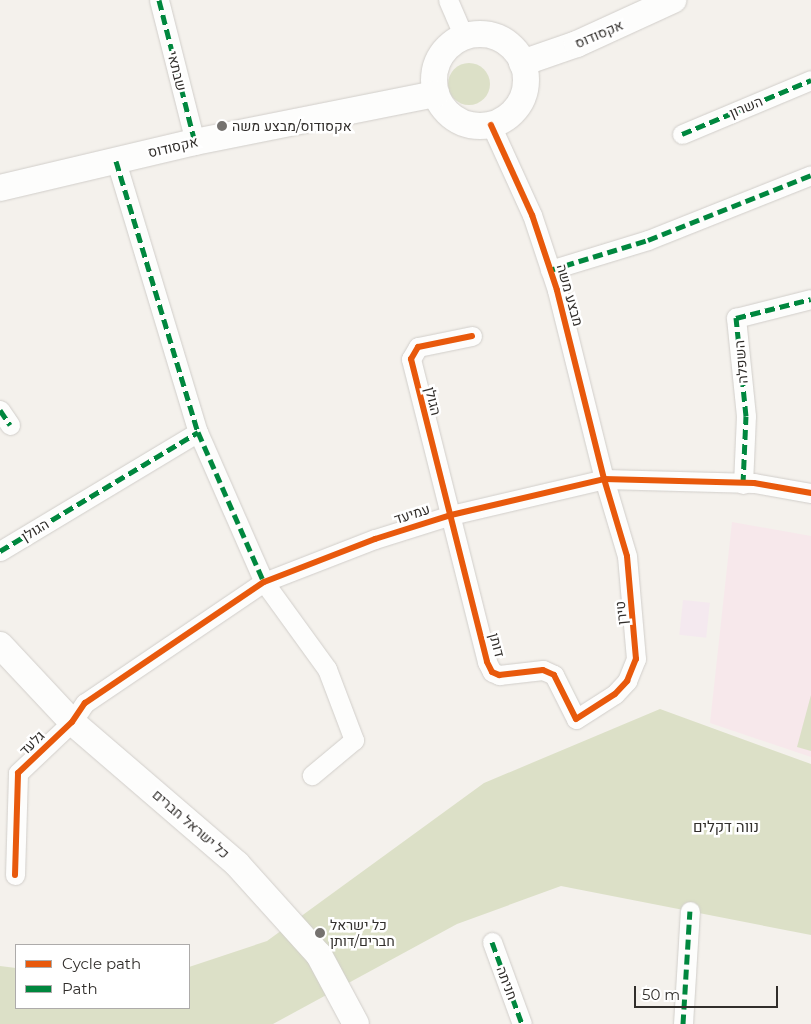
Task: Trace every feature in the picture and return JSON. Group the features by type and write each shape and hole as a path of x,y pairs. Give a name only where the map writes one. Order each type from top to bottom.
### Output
{"street":[{"name":"שבתאי","path":"159,0 195,142"},
{"path":"448,0 464,37"},
{"name":"אקסודוס","path":"522,63 577,44 673,0"},
{"path":"475,34 498,38 509,44 522,63 526,76 521,102 513,112 491,125 463,124 451,117 436,94 434,81 438,60 451,44 464,37 475,34"},
{"name":"השרון","path":"682,134 811,80"},
{"name":"אקסודוס","path":"0,188 195,142 436,94"},
{"name":"מבצע משה","path":"491,125 532,215 550,270 604,479"},
{"path":"116,161 198,432 264,582 327,669 354,740 312,775"},
{"path":"550,270 648,240 811,176"},
{"name":"השפלה","path":"743,484 746,416 736,318 811,300"},
{"name":"הגולן","path":"451,515 411,359 418,347 472,336"},
{"name":"הגולן","path":"0,551 198,432"},
{"name":"עמיעד","path":"72,722 85,703 264,582 375,539 451,515 604,479 743,484 811,493"},
{"name":"טירן","path":"576,719 615,694 627,680 636,659 627,556 604,479"},
{"name":"דותן","path":"451,515 492,672 507,676 543,670 554,676 576,719"},
{"name":"כל ישראל חברים","path":"0,645 72,722 237,864 319,955 356,1024"},
{"name":"גלעד","path":"15,875 18,774 72,722"},
{"path":"683,1024 690,911"},
{"name":"חניתה","path":"492,942 522,1024"}],"shaded area":[{"path":"732,522 811,536 811,757 710,723"},
{"path":"683,600 710,603 706,638 679,635"}],"green space":[{"path":"473,63 481,66 487,72 490,84 487,96 481,102 465,105 457,102 451,96 448,80 451,72 457,66"},
{"path":"811,695 811,751 797,747"},
{"path":"660,709 811,764 811,935 561,886 457,924 273,1024 0,1024 0,966 15,968 15,1009 190,1009 190,967 267,941 484,783"}],"marked path":[{"path":"159,0 195,142"},
{"path":"682,134 811,80"},
{"path":"116,161 198,432 264,582"},
{"path":"550,270 648,240 811,175"},
{"path":"743,484 746,416 736,318 811,299"},
{"path":"0,410 10,425"},
{"path":"0,551 198,432"},
{"path":"683,1024 690,911"},
{"path":"492,942 522,1024"}],"cycle path":[{"path":"472,336 418,347 411,359 487,662 492,672 499,675 543,670 554,675 576,719 615,694 627,681 636,659 627,556 604,479 557,290 532,215 491,125"},
{"path":"15,875 18,773 72,722 85,703 264,582 375,539 451,515 604,479 754,483 811,493"}],"place":[{"name":"אקסודוס/מבצע משה","path":"222,126"},
{"name":"כל ישראל חברים/דותן","path":"320,933"}],"district":[{"name":"נווה דקלים","path":"726,827"}]}
